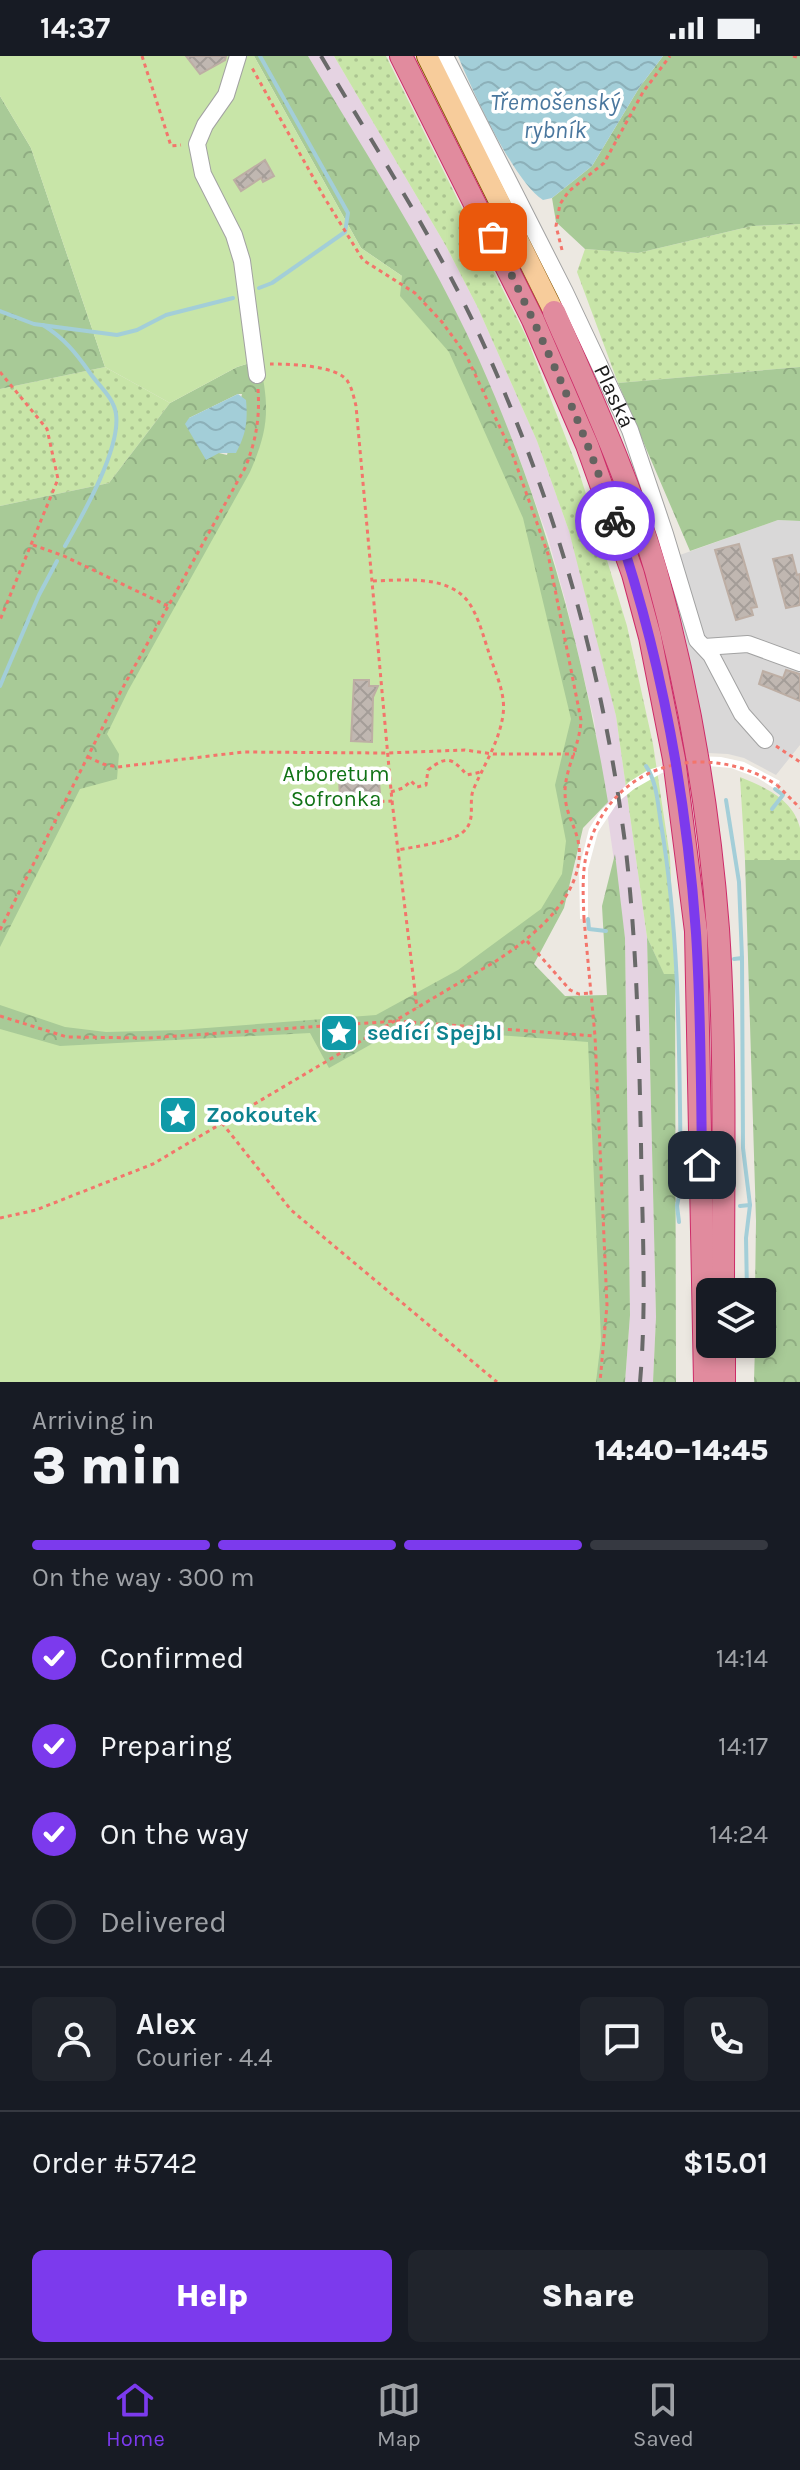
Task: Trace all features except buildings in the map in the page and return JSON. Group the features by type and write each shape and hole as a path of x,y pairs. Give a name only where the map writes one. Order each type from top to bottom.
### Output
{"highway":[{"path":"401,56 608,437 646,541 672,631 694,740 718,928 722,1010 723,1278"},
{"path":"544,316 633,574 656,663 674,759 696,931 705,1382"},
{"path":"724,1358 724,1382"}],"main road":[{"path":"427,56 544,316"}],"street":[{"path":"238,56 226,95 205,125 197,144 203,174 234,235 242,261 258,370"},
{"name":"Plaská","path":"445,56 625,418 665,534 693,632 721,671 742,714 765,740"},
{"path":"704,647 748,644 800,663"}],"path":[{"path":"142,56 171,146 197,144"},
{"path":"0,1218 36,1210 153,1164 417,1009 527,941 555,910 571,885 578,863 578,839 566,812 565,788 580,739 581,720 551,569 512,453 466,355 442,322 415,293 363,260 245,56"},
{"path":"565,255 556,226 560,204 569,191 604,163 643,92 670,56"},
{"path":"793,56 800,58"},
{"path":"0,930 168,606 245,468 256,443 258,370 287,364 329,370 342,374 356,406 387,753 417,1009"},
{"path":"0,372 47,429 58,479 0,620"},
{"path":"32,545 64,556 168,606"},
{"path":"372,581 426,582 450,587 467,600 504,700 503,717 493,754 471,795 470,825 459,835 398,850"},
{"path":"765,740 800,762"},
{"path":"88,757 118,767 243,752 465,750 493,754 575,754"},
{"path":"391,792 411,781 417,787 426,785 428,770 439,761 448,759 467,775 481,772"},
{"path":"600,1382 607,1305 595,1036 584,919 584,864 592,836 606,811 636,782 660,769 678,764 714,761 751,770 777,785 799,804"},
{"path":"341,803 392,801"},
{"path":"527,941 570,990 579,994 591,993"},
{"path":"0,1016 67,1037 148,1038 397,1021 595,1036"},
{"path":"222,1123 291,1210 497,1382"}],"shaded area":[{"path":"308,56 334,56 446,246 478,308 537,441 569,531 588,598 616,716 647,937 656,1317 653,1382 625,1382 630,1315 625,938 594,720 566,603 548,538 516,449 479,361 428,260"},
{"path":"778,520 800,521 800,745 776,775 744,758 708,753 685,635 663,561"}],"green space":[{"name":"Arboretum Sofronka","path":"0,56 254,56 361,248 402,276 400,296 449,352 523,518 571,719 555,785 566,841 562,874 541,909 458,970 376,1015 180,1030 106,1032 65,1027 0,1005 0,947 80,789 117,779 119,754 107,734 250,472 261,443 266,404 259,360 237,367 170,403 105,367 31,148 0,96"},
{"path":"254,56 308,56 398,206 461,322 503,415 542,523 558,578 586,689 608,802 583,828 564,908 534,964 565,996 607,995 602,906 615,854 625,938 630,1315 625,1382 0,1382 0,506 109,483 170,403 237,367 259,360 402,276 361,248","holes":["242,394 227,455 219,453 189,418"]},
{"path":"334,56 386,56 526,336 578,469 627,626 653,744 670,857 675,974 664,975 647,937 616,716 569,531 537,441 478,308 446,246"},
{"path":"663,56 800,56 800,224 752,226 638,253 585,249 556,222 552,198 592,166 639,88"},
{"path":"0,96 31,148 105,367 0,389"},
{"path":"800,224 800,367 618,383 577,272 585,249 638,253 752,226"},
{"path":"105,367 170,403 109,483 0,506 0,389"},
{"path":"800,367 800,521 778,520 690,551 618,383"},
{"path":"740,777 768,790 791,809 800,828 800,860 745,860"},
{"path":"745,860 800,860 800,1382 754,1382 755,1358 776,1358 776,1278 755,1278"},
{"path":"647,937 664,974 675,974 676,1382 653,1382 656,1317"},
{"path":"406,1028 588,1042 601,1340 596,1382 0,1382 0,1029 60,1046 310,1033 329,1068"}],"water":[{"name":"Třemošenský rybník","path":"458,56 663,56 639,88 592,166 552,198 543,200 519,175 507,155 483,112"},
{"path":"238,394 246,400 247,408 246,428 236,453 219,453 206,460 185,424 189,418"}],"pier":[{"path":"694,756 744,762 780,781 775,789 758,778 731,768 696,765 662,773 634,789 618,802 598,832 588,869 588,919 580,919 579,869 589,829 599,813 629,782 648,770"}],"waterway":[{"path":"259,288 272,283 345,232 348,213 260,56"},
{"path":"0,311 34,324 117,335 137,330 166,315 233,298"},
{"path":"43,325 75,352 109,397 116,414 113,445 107,463 65,546"},
{"path":"0,686 57,561"},
{"path":"646,766 653,779 658,802 676,958 680,1094 679,1222"},
{"path":"772,809 783,795 775,789"},
{"path":"726,800 739,882 742,958"},
{"path":"588,919 589,929 606,931"},
{"path":"734,959 742,958 743,1148 750,1205 740,1206"},
{"path":"747,1278 746,1238 750,1205"}],"railway":[{"path":"321,56 433,244 491,361 538,480 592,663 617,788 633,924 644,1263 640,1382"}],"way so far":[{"path":"493,237 587,445 615,521"}],"place":[{"name":"sedící Spejbl","path":"339,1033"},
{"name":"Zookoutek","path":"178,1115"}],"route":[{"path":"615,521 650,637 687,845 696,931 702,1165"}]}
